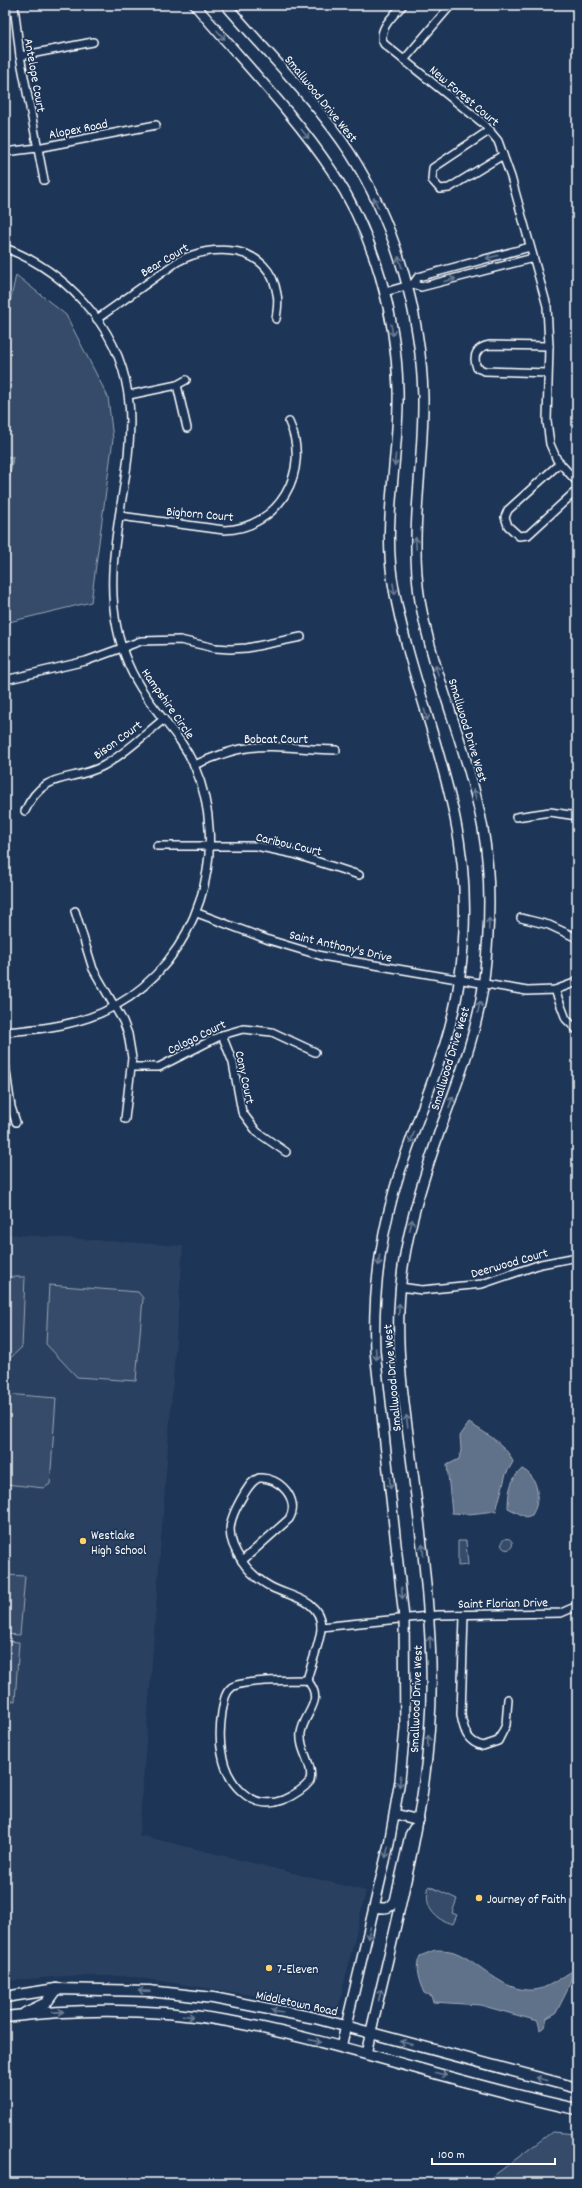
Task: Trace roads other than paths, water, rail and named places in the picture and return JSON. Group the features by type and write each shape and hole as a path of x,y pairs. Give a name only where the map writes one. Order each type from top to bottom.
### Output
{"main road":[{"name":"Middletown Road","path":"5,1997 56,1989 149,1991 213,1998 371,2033 577,2088"},
{"path":"21,2015 46,2003 56,1989"},
{"path":"5,2017 75,2011 129,2011 186,2015 229,2022 366,2054 577,2109"}],"street":[{"name":"Antelope Court","path":"14,5 20,56 44,180"},
{"name":"Smallwood Drive West","path":"195,5 288,113 334,173 360,223 385,292 395,347 398,394 397,448 389,522 390,560 406,645 444,774 461,847 464,877 465,937 460,981 454,1013 438,1067 393,1195 381,1249 376,1284 374,1315 375,1351 404,1618 405,1728 395,1814 341,2048"},
{"name":"Smallwood Drive West","path":"226,5 302,91 349,152 371,191 392,238 410,285 420,353 423,402 415,523 419,594 428,637 470,777 482,829 488,872 490,912 484,985 472,1037 418,1197 405,1248 400,1287 399,1360 422,1538 429,1616 430,1709 424,1783 419,1820 366,2054"},
{"name":"New Forest Court","path":"403,5 381,33 384,44 490,130 498,141 547,306 549,346 547,373 548,434 553,453 577,482"},
{"path":"404,60 451,5"},
{"path":"20,56 93,42"},
{"name":"Alopex Road","path":"5,152 37,148 156,125"},
{"path":"490,130 433,168 432,180 440,189 450,188 503,155"},
{"path":"385,292 410,285 418,277 530,247"},
{"name":"Hampshire Circle","path":"5,248 28,257 51,271 79,296 97,319 117,353 129,395 131,435 113,574 114,614 122,647 140,686 180,739 194,765 208,809 211,844 208,876 198,913 163,965 143,986 115,1006 69,1024 5,1032"},
{"name":"Bear Court","path":"97,319 177,262 192,254 216,250 247,254 266,270 274,281 277,294 276,319"},
{"path":"410,285 421,288 533,258"},
{"path":"547,373 485,371 478,368 475,357 476,352 481,346 549,346"},
{"path":"129,395 177,385 186,380"},
{"path":"177,385 187,428"},
{"name":"Bighorn Court","path":"120,516 224,530 239,529 256,522 276,508 293,482 297,453 295,439 289,422"},
{"path":"560,463 508,510 505,517 508,526 519,536 528,535 577,490"},
{"path":"5,680 73,665 141,641 167,639 180,640 215,648 238,649 301,637"},
{"name":"Bison Court","path":"25,811 33,795 42,787 66,776 103,766 164,719"},
{"name":"Bobcat Court","path":"194,765 225,753 242,749 264,747 336,750"},
{"path":"516,817 550,812 577,816"},
{"name":"Caribou Court","path":"157,846 211,844 256,846 359,875"},
{"path":"75,911 93,969 115,1006 128,1034 132,1049 132,1067 125,1119"},
{"name":"Saint Anthony's Drive","path":"198,913 269,940 322,956 460,981 535,992 555,990 577,982"},
{"path":"520,918 549,925 577,938"},
{"path":"555,990 566,1019 577,1030"},
{"name":"Cologo Court","path":"132,1067 159,1067 222,1035 239,1030 263,1030 280,1034 315,1052"},
{"name":"Cony Court","path":"222,1035 233,1063 242,1112 257,1132 286,1152"},
{"path":"5,1064 11,1108 16,1122"},
{"name":"Deerwood Court","path":"400,1287 422,1290 482,1284 541,1264 577,1257"},
{"path":"242,1561 282,1526 292,1515 293,1506 291,1497 276,1483 267,1479 259,1478 252,1482 230,1520 231,1539 242,1561 247,1568 265,1584 310,1604 317,1612 321,1627 307,1680"},
{"name":"Saint Florian Drive","path":"321,1627 429,1616 561,1614 577,1606"},
{"path":"464,1615 462,1715 464,1729 471,1741 482,1746 498,1741 506,1726 508,1698"},
{"path":"307,1680 312,1686 315,1696 301,1732 302,1745 311,1772 307,1785 296,1793 278,1802 262,1804 255,1802 243,1793 232,1779 222,1755 220,1734 226,1694 232,1688 243,1682 307,1680"},
{"path":"374,1907 382,1909 388,1908 395,1901 410,1835 419,1820 395,1814"}],"place":[{"name":"Westlake High School","path":"83,1541"},
{"name":"Journey of Faith","path":"479,1898"},
{"name":"7-Eleven","path":"269,1968"}]}
